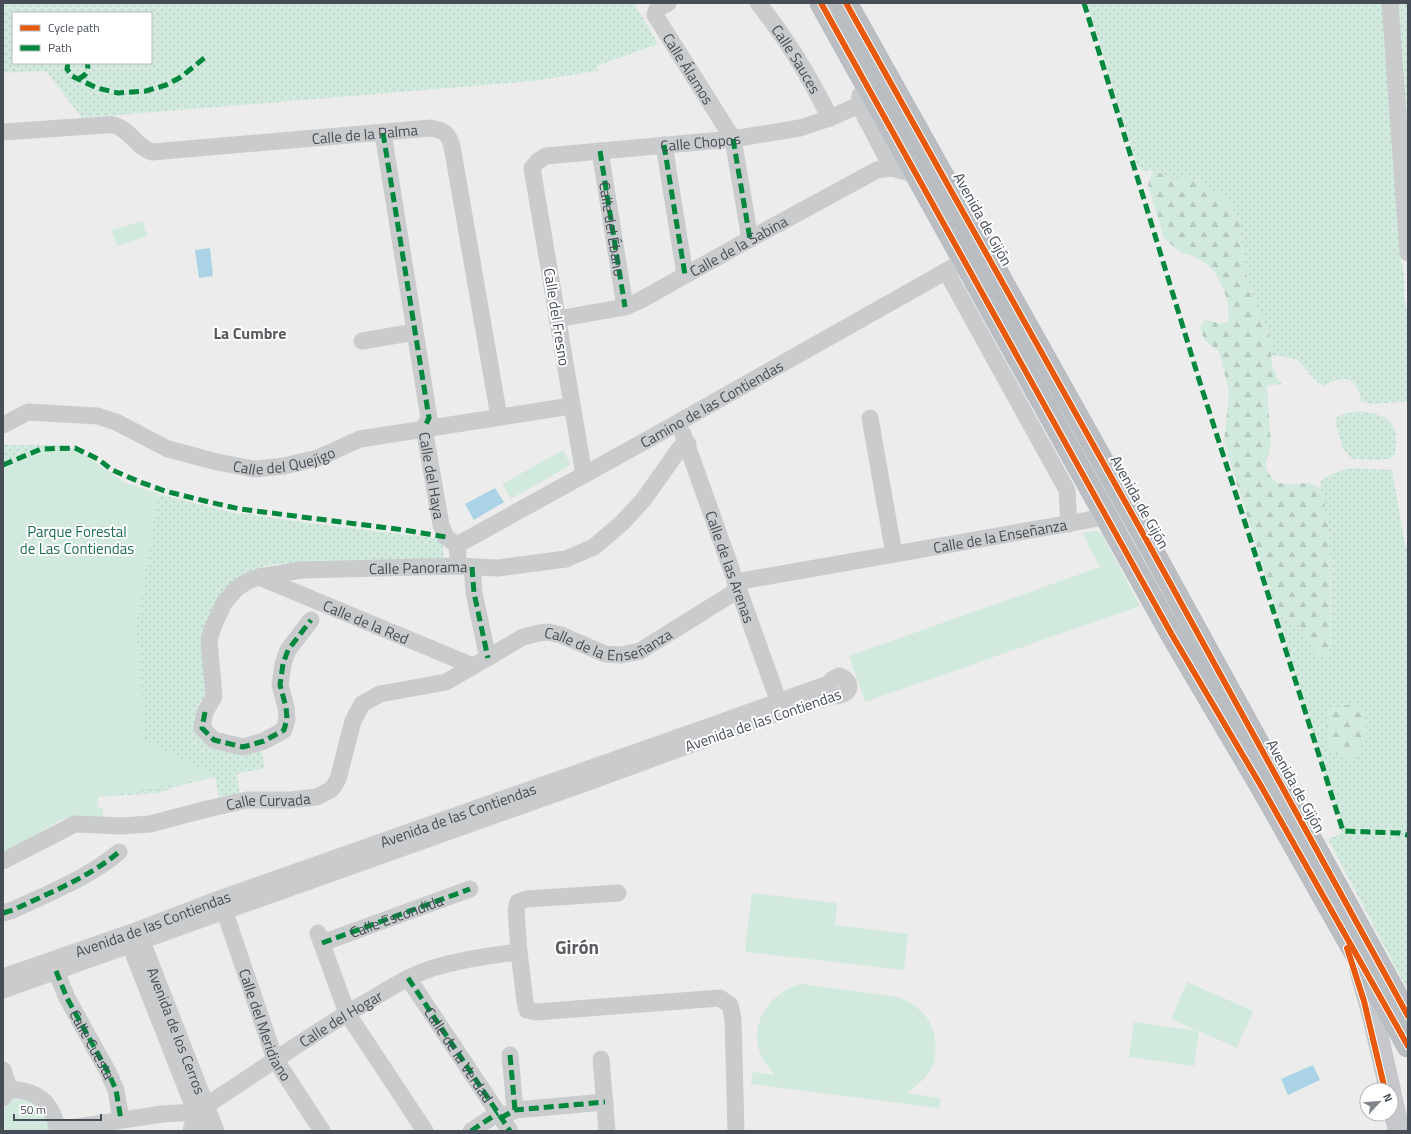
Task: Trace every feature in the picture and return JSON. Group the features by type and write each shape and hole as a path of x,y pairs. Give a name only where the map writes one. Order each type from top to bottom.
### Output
{"highway":[{"name":"Avenida de Gijón","path":"821,3 917,175 955,266 1107,516 1169,628 1408,1046"},
{"name":"Avenida de Gijón","path":"846,3 1058,382 1408,1016"},
{"path":"1058,382 1110,495 1107,516 1117,516 1126,521 1178,611 1192,624"}],"main road":[{"path":"1356,955 1373,1016 1388,1082"}],"street":[{"name":"Calle Álamos","path":"668,3 657,8 655,15 733,139"},
{"name":"Calle Sauces","path":"758,3 775,23 814,84 830,118"},
{"path":"1390,3 1408,253"},
{"name":"Avenida de Gijón","path":"832,24 833,40 860,92 859,105 892,168"},
{"name":"Calle Chopos","path":"538,161 546,156 733,139 800,128 830,118 859,105"},
{"name":"Calle de la Palma","path":"3,132 105,124 114,125 123,129 145,150 152,152 431,128 441,130 449,136 453,154 499,417"},
{"name":"Calle del Haya","path":"383,133 429,418 424,428 441,525 446,537 457,545"},
{"path":"733,139 750,239"},
{"path":"664,145 685,275"},
{"name":"Calle del Ébano","path":"600,151 625,306"},
{"name":"Calle del Fresno","path":"538,161 532,168 571,406 584,475"},
{"name":"Calle de la Sabina","path":"557,319 625,306 639,301 878,170 892,168 917,175"},
{"name":"Avenida de Gijón","path":"955,266 1067,490 1069,524"},
{"name":"Camino de las Contiendas","path":"457,545 955,266"},
{"path":"362,341 415,332"},
{"name":"Calle del Quejigo","path":"3,425 28,412 98,416 116,422 168,449 218,462 254,469 284,466 318,458 360,439 571,406"},
{"path":"870,418 894,554"},
{"name":"Calle de las Arenas","path":"679,422 780,706"},
{"name":"Calle Panorama","path":"312,620 288,650 283,664 280,685 286,707 287,719 284,730 264,741 243,747 214,740 202,728 205,712 214,697 209,640 224,603 237,588 248,581 259,577 302,570 465,567 498,568 566,559 594,547 623,522 644,499 680,448 688,444"},
{"name":"Calle de la Enseñanza","path":"481,662 523,636 548,632 561,635 605,654 621,655 640,651 737,586 894,554 1069,524 1107,516"},
{"path":"457,545 474,593 481,662"},
{"path":"296,592 292,580 297,572 302,570"},
{"name":"Calle de la Red","path":"259,577 316,602 481,662"},
{"name":"Calle Curvada","path":"3,861 75,824 121,826 150,824 247,800 290,800 317,797 332,790 338,779 353,721 362,704 380,694 446,682 481,662"},
{"name":"Avenida de las Contiendas","path":"3,977 224,910 587,782 780,706"},
{"name":"Avenida de las Contiendas","path":"3,990 56,971 134,938 219,899 780,706"},
{"path":"3,913 13,910 76,880 104,864 119,852"},
{"name":"Calle Escondida","path":"347,1013 320,938 470,889"},
{"path":"618,893 527,899 518,902 516,910 519,952 527,1010 536,1012 597,1006 720,998 730,1005 733,1019 736,1131"},
{"name":"Calle del Meridiano","path":"224,910 275,1059 322,1131"},
{"name":"Avenida de los Cerros","path":"134,938 189,1094 184,1104 203,1131"},
{"name":"Avenida de los Cerros","path":"134,938 190,1111 216,1131"},
{"name":"Calle del Hogar","path":"190,1111 347,1013 408,978 432,969 461,962 500,954 519,952"},
{"name":"Calle Cuesta","path":"56,971 68,998 108,1072 116,1090 121,1120"},
{"name":"Calle de la Verdad","path":"408,978 506,1118"},
{"path":"347,1013 425,1131"},
{"path":"506,1118 510,1055"},
{"path":"601,1058 607,1131"},
{"path":"3,1070 6,1094 24,1090 42,1099 54,1116 58,1131 121,1120 190,1111"},
{"path":"471,1131 506,1118 605,1102"},
{"path":"187,1131 186,1122 190,1111"},
{"path":"190,1111 190,1131"}],"green space":[{"path":"3,3 634,3 658,44 597,66 598,71 534,81 82,118 46,71 3,73"},
{"path":"1087,3 1384,3 1400,253 1404,275 1404,297 1408,317 1408,401 1374,404 1362,402 1358,388 1348,379 1339,379 1323,386 1314,379 1297,359 1271,355 1270,340 1267,329 1256,307 1247,277 1239,220 1234,210 1195,180 1172,179 1153,170 1143,171 1137,166"},
{"path":"1398,3 1408,3 1408,167"},
{"path":"1153,170 1172,179 1186,178 1201,182 1226,198 1239,220 1247,277 1256,307 1267,329 1270,340 1272,366 1281,384 1267,386 1271,446 1266,460 1266,467 1268,473 1275,482 1287,484 1311,483 1322,489 1330,537 1331,640 1329,654 1325,659 1317,655 1299,624 1278,616 1224,442 1229,392 1219,351 1205,341 1200,328 1205,320 1220,323 1227,322 1229,317 1227,299 1214,271 1205,263 1193,256 1180,252 1164,238 1148,185"},
{"path":"143,221 147,236 117,246 112,230"},
{"path":"1358,411 1381,416 1391,423 1396,436 1396,451 1393,457 1379,460 1352,459 1343,449 1336,425 1336,418 1343,414"},
{"name":"Parque Forestal de Las Contiendas","path":"3,445 69,445 70,450 125,483 159,494 238,514 249,514 301,522 442,539 444,558 276,564 261,567 248,573 240,579 213,607 204,645 207,695 200,703 197,710 196,729 260,747 265,768 237,774 240,795 219,798 215,777 158,793 98,797 98,807 103,808 60,820 3,854"},
{"name":"Parque Forestal de Las Contiendas","path":"75,448 125,483 159,494 137,625 145,739 215,777 98,797 98,807 103,808 103,818 69,818 60,820 3,854 3,465 41,449"},
{"path":"563,450 571,465 511,499 502,484"},
{"path":"1349,468 1392,470 1405,545 1408,550 1408,991 1328,839 1340,834 1343,825 1332,799 1279,625 1278,616 1299,624 1307,636 1329,654 1331,640 1330,537 1320,482 1330,475"},
{"path":"1097,531 1102,534 1140,606 865,702 849,656 1100,567 1082,533"},
{"path":"1356,704 1364,707 1366,736 1354,758 1348,761 1333,751 1330,746 1327,735 1328,711 1343,706"},
{"path":"752,893 837,903 835,925 908,934 904,970 746,952 745,948"},
{"path":"1187,982 1253,1011 1237,1048 1199,1031 1194,1066 1129,1057 1134,1022 1198,1031 1171,1019"},
{"path":"801,984 898,997 920,1010 932,1027 936,1052 931,1069 920,1082 907,1093 941,1098 939,1108 751,1084 752,1072 775,1075 764,1061 757,1043 757,1032 764,1010 780,994"},
{"path":"13,1098 38,1101 53,1131 3,1131 3,1117 6,1105"}],"water":[{"path":"210,248 213,276 199,278 195,250"},
{"path":"495,488 504,502 474,520 465,504"},
{"path":"1313,1065 1320,1080 1288,1095 1281,1079"}],"marked path":[{"path":"1084,3 1201,386 1343,831 1399,833 1408,835"},
{"path":"68,64 67,69 72,76 97,88 118,93 146,91 166,85 181,77 208,55"},
{"path":"78,79 86,73 88,68 87,64"},
{"path":"383,133 429,418 424,428"},
{"path":"733,139 750,239"},
{"path":"664,145 685,275"},
{"path":"600,151 625,307"},
{"path":"3,465 41,449 75,448 98,459 112,470 140,482 165,491 209,502 240,509 404,530 446,537"},
{"path":"472,567 474,593 488,658"},
{"path":"205,712 202,728 214,740 243,747 264,741 284,730 287,719 286,707 280,685 283,664 288,650 311,620"},
{"path":"3,913 13,910 68,884 94,870 119,852"},
{"path":"322,943 470,889"},
{"path":"56,971 67,998 108,1072 116,1090 121,1120"},
{"path":"408,978 510,1131"},
{"path":"510,1055 515,1110"},
{"path":"501,1118 515,1110 605,1102"},
{"path":"471,1131 498,1113"}],"cycle path":[{"path":"821,3 1172,635 1261,786 1408,1046"},
{"path":"846,3 1142,532 1408,1016"},
{"path":"1347,948 1364,1001 1383,1082"}],"district":[{"name":"La Cumbre","path":"250,333"},
{"name":"Girón","path":"577,946"}]}
